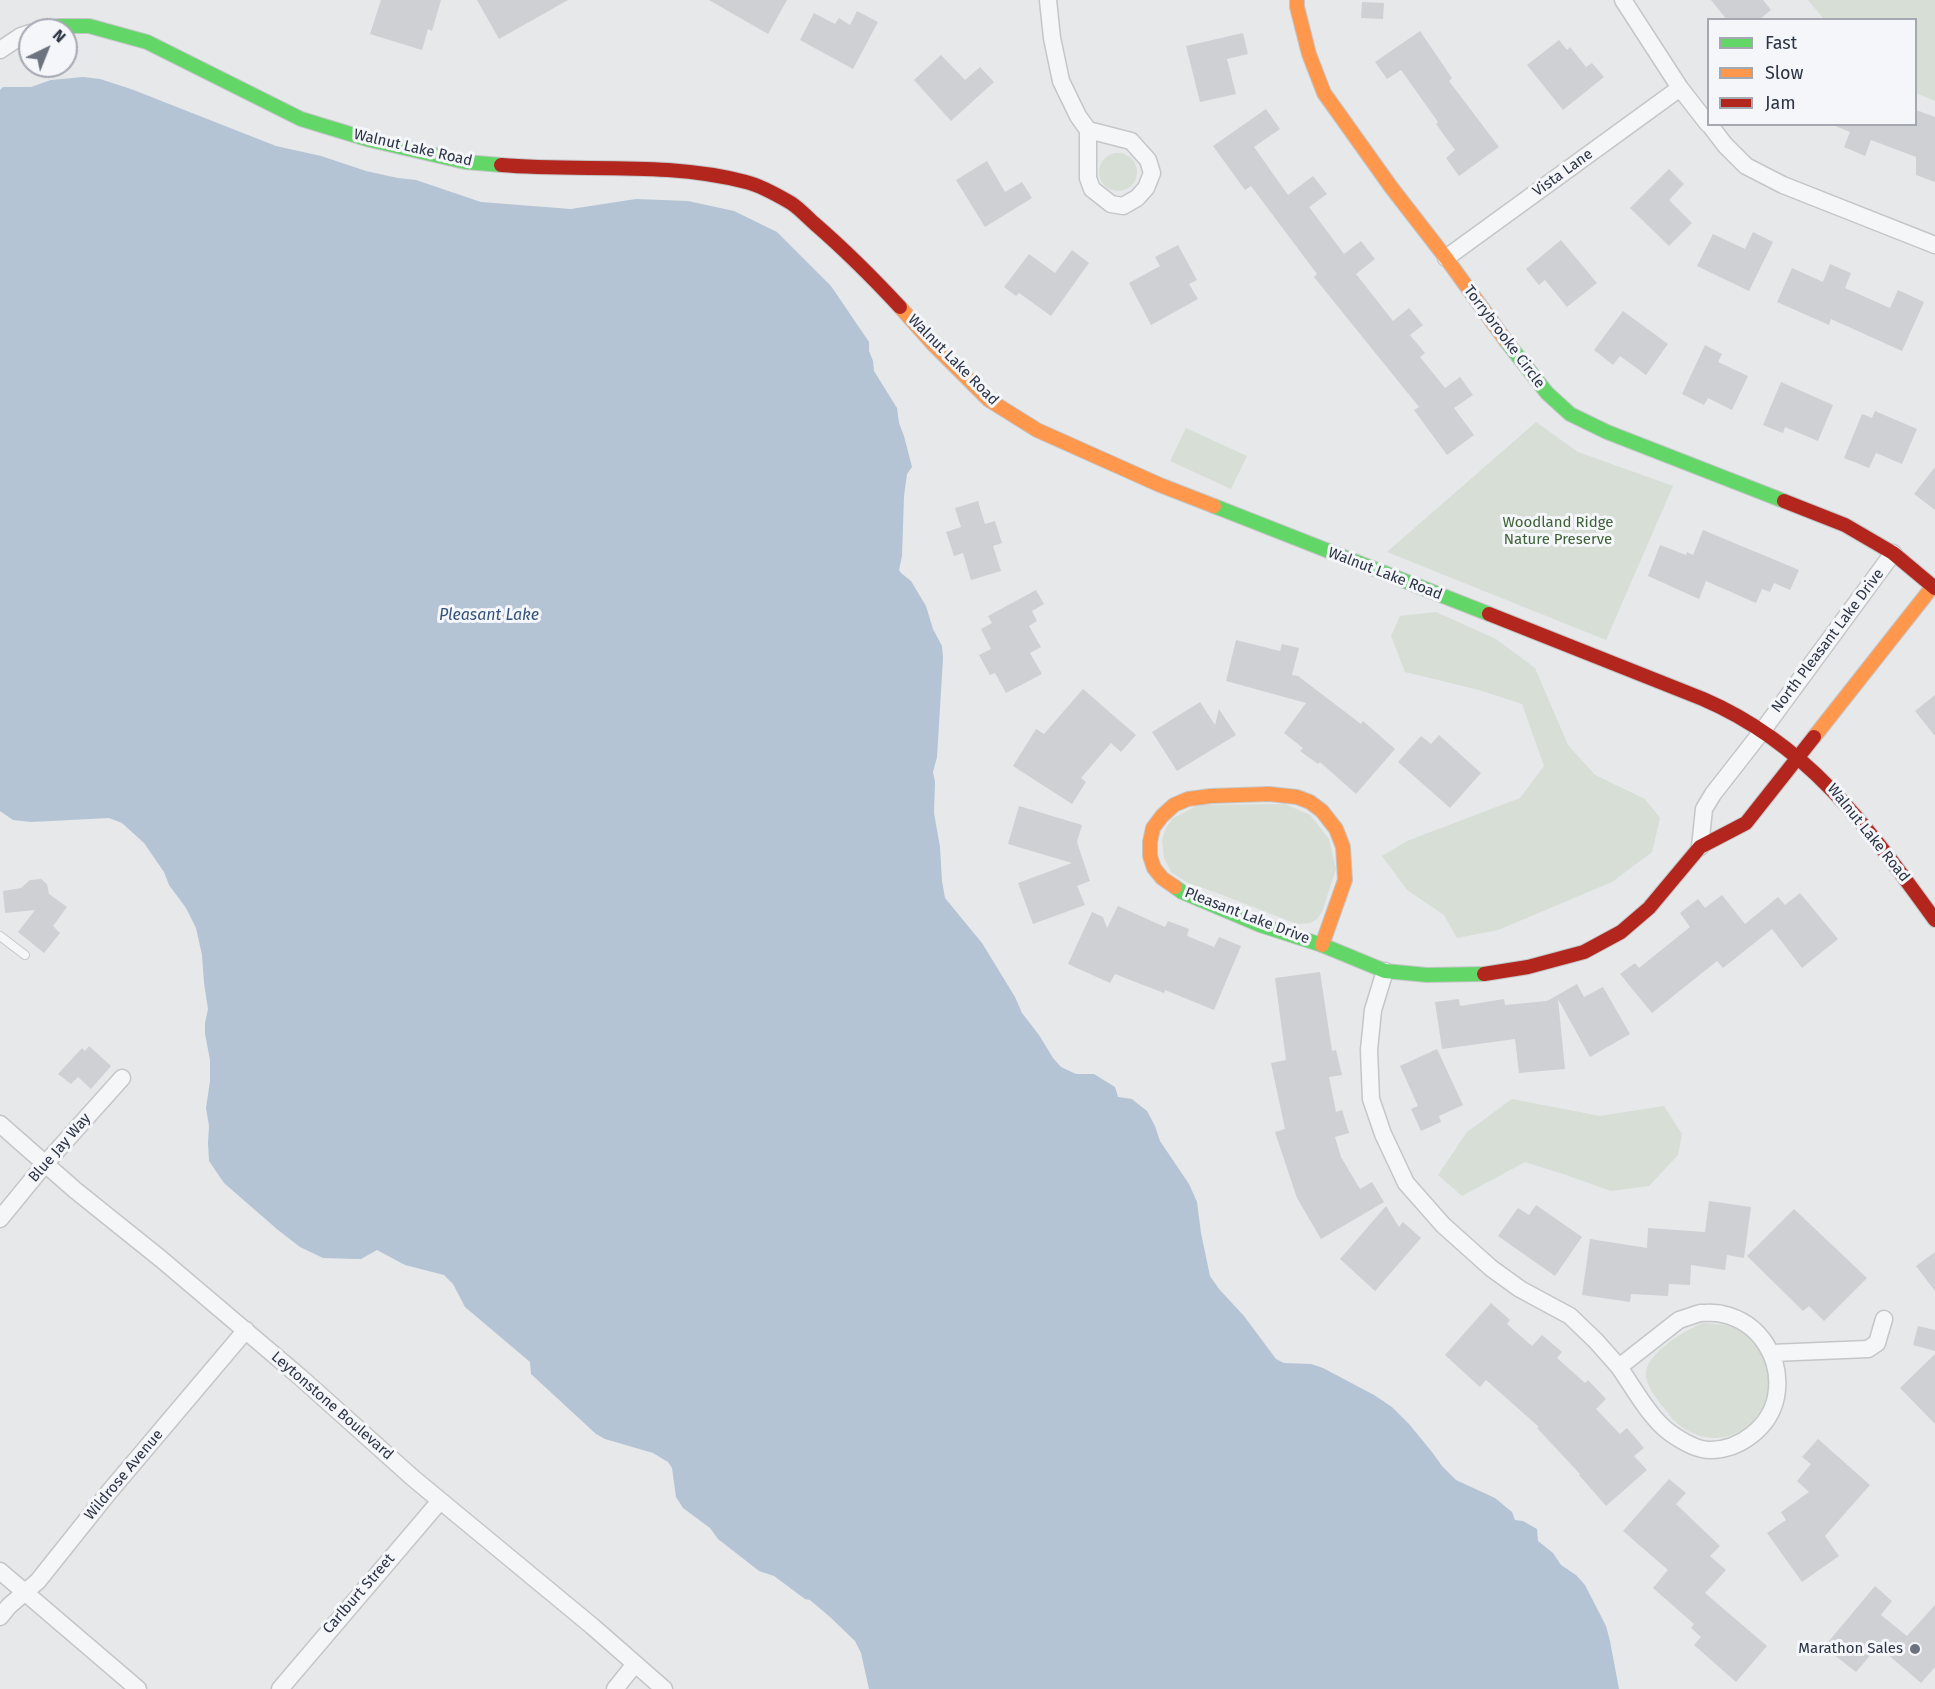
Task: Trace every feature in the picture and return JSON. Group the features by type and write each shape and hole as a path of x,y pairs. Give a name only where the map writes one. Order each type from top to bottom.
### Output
{"street":[{"path":"1048,0 1052,38 1061,81 1078,116 1088,130 1088,178 1092,189 1111,204 1124,206 1137,198 1146,188 1152,173 1148,160 1131,141 1088,130"},
{"name":"Torrybrooke Circle","path":"1298,0 1297,7 1309,54 1324,93 1516,356 1546,393 1570,414 1607,432 1845,525 1893,553 1934,587"},
{"path":"1623,0 1680,88 1707,122"},
{"name":"Walnut Lake Road","path":"78,26 90,26 147,42 301,119 370,140 465,162 534,168 623,168 694,172 748,182 792,204 827,234 878,282 933,344 989,400 1037,430 1160,485 1682,690 1727,709 1763,730 1798,756 1853,810 1935,920"},
{"path":"0,50 18,38"},
{"name":"Vista Lane","path":"1446,258 1680,88"},
{"path":"1711,126 1746,166 1784,185 1935,245"},
{"name":"North Pleasant Lake Drive","path":"1763,730 1893,553"},
{"path":"1798,756 1934,587"},
{"path":"1700,847 1704,809 1763,730"},
{"name":"Pleasant Lake Drive","path":"1322,945 1345,880 1343,847 1336,830 1322,811 1310,802 1297,797 1269,794 1188,799 1174,805 1153,828 1150,856 1154,868 1162,878 1182,892 1260,925 1322,945 1385,971 1427,975 1478,975 1528,967 1584,952 1621,932 1649,908 1700,847 1746,823 1798,756"},
{"path":"1385,971 1373,1010 1369,1050 1371,1099 1383,1134 1407,1183 1443,1225 1491,1268 1520,1289 1569,1316 1619,1367 1666,1430 1685,1443 1708,1450 1732,1446 1752,1436 1767,1419 1776,1398 1778,1376 1772,1353 1760,1335 1743,1321 1722,1314 1700,1313 1679,1320 1619,1367"},
{"name":"Blue Jay Way","path":"0,1219 45,1164 122,1078"},
{"name":"Leytonstone Boulevard","path":"0,1124 75,1190 246,1330 440,1501 592,1626 664,1689"},
{"path":"1772,1353 1868,1349 1877,1343 1884,1319"},
{"name":"Wildrose Avenue","path":"0,1617 38,1581 109,1492 246,1330"},
{"name":"Carlburt Street","path":"280,1689 440,1501"},
{"path":"0,1571 138,1689"},
{"path":"615,1689 635,1664"}],"lane":[{"path":"0,936 25,956"}],"green space":[{"path":"1808,0 1935,0 1935,101 1917,93 1917,18 1823,18"},
{"path":"1118,153 1131,159 1137,172 1131,185 1118,191 1105,185 1099,172 1105,159"},
{"name":"Woodland Ridge Nature Preserve","path":"1536,422 1578,452 1673,486 1606,640 1387,552"},
{"path":"1186,428 1247,456 1231,489 1170,461"},
{"path":"1436,612 1496,639 1535,668 1568,745 1595,775 1645,799 1660,818 1652,852 1612,882 1498,930 1457,938 1444,915 1407,890 1382,856 1407,841 1520,798 1544,766 1522,704 1479,690 1405,672 1391,636 1400,616"},
{"path":"1285,804 1310,815 1329,839 1336,869 1322,912 1316,920 1297,924 1188,883 1171,872 1164,858 1162,840 1172,819 1198,805"},
{"path":"1512,1099 1600,1116 1664,1106 1682,1134 1678,1155 1649,1186 1611,1191 1525,1162 1462,1196 1438,1175 1467,1132"},
{"path":"1702,1323 1731,1326 1747,1332 1770,1366 1769,1389 1761,1410 1751,1423 1739,1432 1724,1437 1709,1438 1694,1434 1679,1425 1655,1396 1646,1377 1651,1360 1666,1344"}],"water":[{"name":"Pleasant Lake","path":"78,77 100,79 131,89 276,146 321,156 366,171 416,180 481,202 571,209 636,199 688,201 734,211 777,232 831,286 869,342 874,371 897,408 912,467 907,474 904,496 902,556 899,570 911,581 926,606 933,629 942,646 937,757 933,772 934,813 945,898 982,943 1015,997 1022,1013 1061,1067 1076,1074 1094,1074 1115,1087 1118,1097 1132,1099 1147,1111 1160,1141 1189,1184 1197,1202 1210,1276 1276,1359 1284,1363 1311,1364 1323,1368 1374,1395 1392,1407 1409,1424 1456,1480 1495,1498 1512,1512 1515,1520 1523,1521 1537,1529 1538,1541 1553,1553 1561,1565 1576,1575 1585,1585 1606,1626 1619,1689 869,1689 861,1653 855,1641 810,1600 805,1599 774,1576 759,1571 718,1539 710,1528 683,1508 676,1497 672,1468 668,1462 653,1453 605,1439 596,1434 531,1374 530,1362 465,1307 453,1284 444,1275 405,1265 377,1250 361,1259 323,1258 300,1247 224,1183 209,1161 209,1126 206,1108 210,1060 205,1034 208,1009 202,955 196,928 186,908 144,843 122,823 109,818 31,822 13,820 0,811 0,90 3,87 31,87 51,80"}],"building":[{"path":"381,0 441,0 432,31 428,29 422,50 370,34"},
{"path":"477,0 568,0 499,39"},
{"path":"709,0 787,0 768,34"},
{"path":"1711,0 1763,0 1771,10 1761,18 1725,18"},
{"path":"1362,2 1384,3 1383,19 1361,18"},
{"path":"857,11 878,22 853,69 800,40 814,13 835,24 839,18 850,25"},
{"path":"1420,31 1452,78 1449,81 1499,147 1459,176 1446,158 1455,150 1401,70 1387,79 1375,62"},
{"path":"1243,33 1248,54 1227,59 1236,94 1200,102 1186,46"},
{"path":"1559,40 1567,50 1570,47 1586,67 1592,63 1604,77 1563,110 1527,65"},
{"path":"941,55 965,80 980,67 994,82 951,121 914,80"},
{"path":"1266,109 1280,129 1254,147 1288,195 1313,176 1327,194 1309,207 1344,254 1361,241 1375,259 1356,274 1393,321 1409,308 1423,325 1410,335 1425,353 1420,357 1445,388 1460,377 1473,395 1454,408 1474,435 1447,455 1414,410 1419,407 1314,277 1317,274 1251,186 1245,190 1213,146"},
{"path":"1917,110 1935,117 1935,182 1916,175 1916,157 1871,140 1865,156 1844,147 1850,132 1835,126 1917,126"},
{"path":"987,161 1005,192 1022,182 1032,198 985,227 956,180"},
{"path":"1669,169 1684,184 1669,200 1692,223 1669,246 1630,208"},
{"path":"1753,232 1773,242 1749,291 1697,266 1713,234 1745,249"},
{"path":"1561,240 1597,283 1567,307 1545,280 1539,285 1526,269"},
{"path":"1178,245 1197,280 1189,284 1198,299 1151,325 1129,283 1160,266 1155,257"},
{"path":"1072,250 1089,263 1051,316 1019,293 1016,296 1004,287 1029,254 1055,273"},
{"path":"1830,264 1851,273 1845,288 1890,308 1898,290 1924,302 1902,351 1831,319 1829,325 1777,302 1792,268 1823,282"},
{"path":"1623,311 1668,344 1646,375 1620,356 1613,365 1594,350"},
{"path":"1705,345 1722,354 1718,362 1748,376 1732,410 1708,398 1704,405 1682,394"},
{"path":"1781,382 1833,405 1818,441 1785,427 1783,433 1763,425"},
{"path":"1875,411 1917,429 1902,464 1876,453 1869,468 1844,458 1862,414 1872,418"},
{"path":"1935,467 1935,510 1914,494"},
{"path":"978,501 985,524 995,521 1002,543 993,546 1001,571 971,580 963,553 954,556 946,532 961,527 955,508"},
{"path":"1703,530 1799,570 1790,590 1774,583 1770,592 1762,589 1756,603 1706,581 1699,599 1648,576 1660,545 1686,555 1687,552 1693,555"},
{"path":"1036,590 1044,604 1032,611 1037,621 1029,626 1041,647 1030,653 1042,674 1006,693 995,673 990,675 979,655 991,649 981,629 992,623 988,616"},
{"path":"1236,640 1280,651 1282,644 1299,648 1292,675 1298,676 1361,724 1363,721 1395,749 1356,794 1320,762 1318,764 1300,751 1303,748 1284,733 1306,703 1226,681"},
{"path":"1083,689 1136,735 1121,752 1111,743 1081,778 1086,782 1072,804 1013,766 1036,729 1044,734"},
{"path":"1935,695 1935,736 1915,711"},
{"path":"1200,702 1215,725 1219,709 1236,735 1177,771 1152,732"},
{"path":"1439,735 1481,773 1450,808 1398,762 1421,736 1431,744"},
{"path":"1019,806 1082,825 1077,842 1090,881 1077,886 1085,905 1033,924 1018,883 1072,863 1008,844"},
{"path":"41,879 47,884 49,894 67,907 53,926 60,933 44,953 18,932 35,910 5,913 3,891 21,888 30,880"},
{"path":"1800,893 1838,939 1802,968 1772,929 1723,968 1717,961 1652,1013 1620,974 1635,963 1639,968 1690,927 1680,913 1698,899 1705,908 1722,895 1745,924 1778,897 1785,905"},
{"path":"1118,906 1165,927 1168,921 1189,929 1187,936 1214,947 1219,937 1241,946 1214,1010 1165,990 1164,993 1115,974 1110,983 1068,964 1092,912 1103,917 1107,928"},
{"path":"1320,972 1332,1051 1336,1050 1342,1075 1329,1077 1336,1112 1342,1110 1349,1133 1335,1137 1341,1157 1360,1189 1372,1182 1384,1202 1321,1239 1297,1198 1275,1132 1285,1129 1271,1063 1286,1060 1275,978"},
{"path":"1577,984 1584,997 1603,987 1630,1034 1590,1057 1558,999 1565,1069 1519,1073 1515,1039 1442,1049 1435,1002 1459,999 1460,1006 1504,999 1505,1005 1547,1001"},
{"path":"89,1046 111,1066 91,1089 78,1077 71,1084 58,1074 82,1048 85,1051"},
{"path":"1437,1049 1463,1105 1439,1116 1441,1122 1421,1131 1411,1109 1418,1106 1400,1066"},
{"path":"1709,1201 1751,1207 1744,1258 1727,1255 1725,1270 1691,1265 1690,1285 1669,1284 1668,1296 1631,1294 1630,1302 1582,1295 1590,1239 1647,1248 1648,1228 1705,1232"},
{"path":"1536,1205 1582,1237 1555,1276 1498,1236 1518,1208 1529,1215"},
{"path":"1386,1206 1399,1227 1403,1222 1421,1238 1375,1291 1340,1259"},
{"path":"1794,1209 1867,1278 1824,1321 1809,1306 1803,1311 1747,1256"},
{"path":"1935,1252 1935,1291 1916,1266"},
{"path":"1491,1303 1510,1320 1507,1324 1532,1346 1542,1335 1562,1352 1557,1358 1585,1383 1588,1380 1606,1399 1596,1409 1620,1434 1627,1428 1644,1448 1634,1456 1647,1470 1606,1506 1537,1428 1539,1427 1486,1380 1480,1387 1445,1355"},
{"path":"1918,1326 1935,1330 1935,1351 1913,1345"},
{"path":"1935,1354 1935,1424 1900,1388"},
{"path":"1818,1439 1870,1485 1825,1536 1839,1556 1802,1582 1767,1533 1786,1520 1781,1512 1809,1492 1797,1481 1811,1464 1802,1457"},
{"path":"1669,1479 1686,1493 1676,1504 1720,1546 1710,1556 1726,1570 1705,1593 1767,1646 1736,1682 1694,1645 1701,1637 1691,1628 1694,1624 1653,1588 1668,1570 1623,1531"},
{"path":"1875,1586 1892,1601 1881,1615 1907,1636 1935,1605 1935,1667 1921,1683 1878,1646 1856,1672 1824,1647"}],"traffic: fast":[{"path":"78,26 89,26 147,42 301,119 370,140 465,162 501,165"},
{"path":"1506,341 1547,393 1570,414 1607,432 1784,501"},
{"path":"1214,506 1489,614"},
{"path":"1175,887 1260,925 1322,945 1385,971 1427,975 1484,974"}],"traffic: slow":[{"path":"1297,0 1309,54 1324,93 1506,341"},
{"path":"900,307 989,400 1037,430 1160,485 1214,506"},
{"path":"1814,737 1933,586"},
{"path":"1175,887 1162,878 1154,868 1150,856 1153,828 1174,805 1188,799 1211,796 1269,794 1297,797 1310,802 1322,811 1336,829 1343,847 1345,880 1322,945"}],"traffic: jam":[{"path":"501,165 685,171 751,183 791,203 848,254 900,307"},
{"path":"1784,501 1845,525 1893,553 1935,588"},
{"path":"1489,614 1703,699 1741,718 1775,740 1806,765 1861,822 1935,920"},
{"path":"1484,974 1528,967 1584,952 1621,932 1649,908 1700,847 1746,823 1814,737"}],"place":[{"name":"Marathon Sales","path":"1915,1649"}]}
